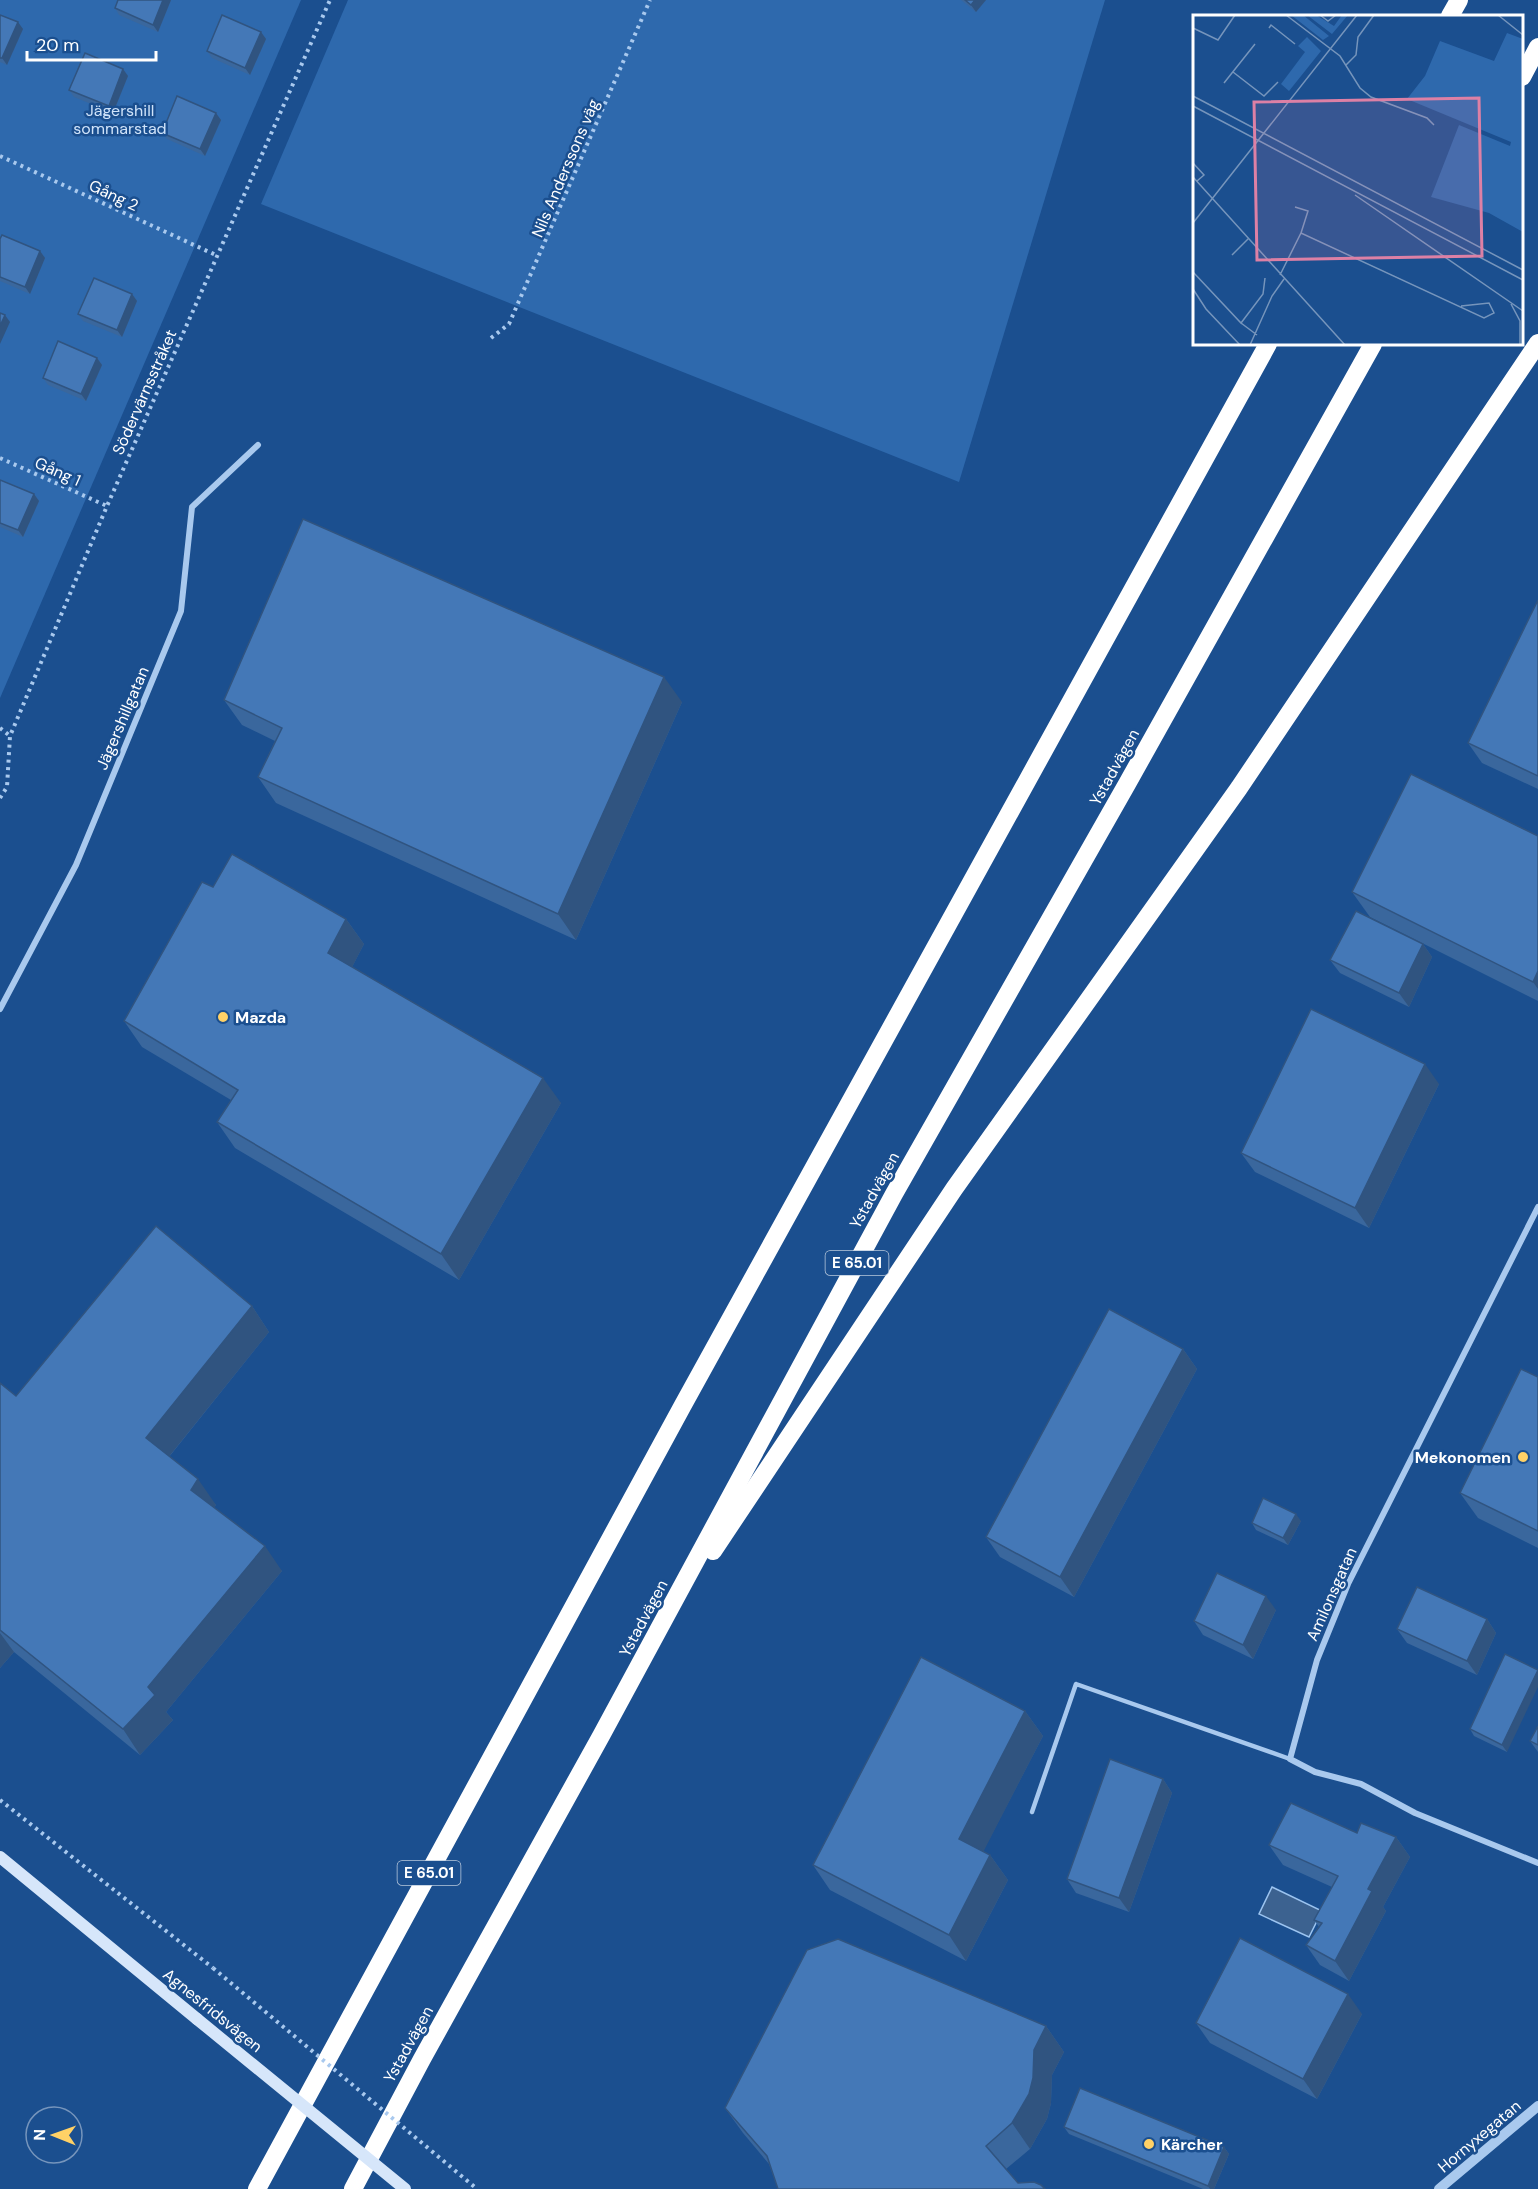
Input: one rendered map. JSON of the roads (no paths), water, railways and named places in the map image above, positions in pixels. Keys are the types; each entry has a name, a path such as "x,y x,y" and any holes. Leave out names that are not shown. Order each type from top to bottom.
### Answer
{"highway":[{"path":"1451,15 1459,0"},
{"path":"1523,73 1538,47"},
{"path":"650,1645 954,1189 1239,788 1538,343"},
{"name":"E 65.01","path":"257,2189 683,1405 1267,345"},
{"name":"Ystadvägen","path":"353,2189 894,1194 1372,345"}],"main road":[{"name":"Agnesfridsvägen","path":"0,1857 405,2189"}],"street":[{"name":"Jägershillgatan","path":"0,1009 76,865 181,611 192,507 258,445"},
{"name":"Amilonsgatan","path":"1290,1759 1317,1660 1348,1584 1538,1207"},
{"path":"1290,1759 1315,1772 1361,1784 1415,1813 1538,1863"},
{"name":"Hornyxegatan","path":"1439,2189 1538,2106"}],"lane":[{"path":"1032,1812 1076,1684 1290,1759"}],"place":[{"name":"Mazda","path":"223,1017"},
{"name":"Mekonomen","path":"1523,1457"},
{"name":"Kärcher","path":"1149,2144"}],"park label":[{"name":"Jägershill sommarstad","path":"120,119"}]}
